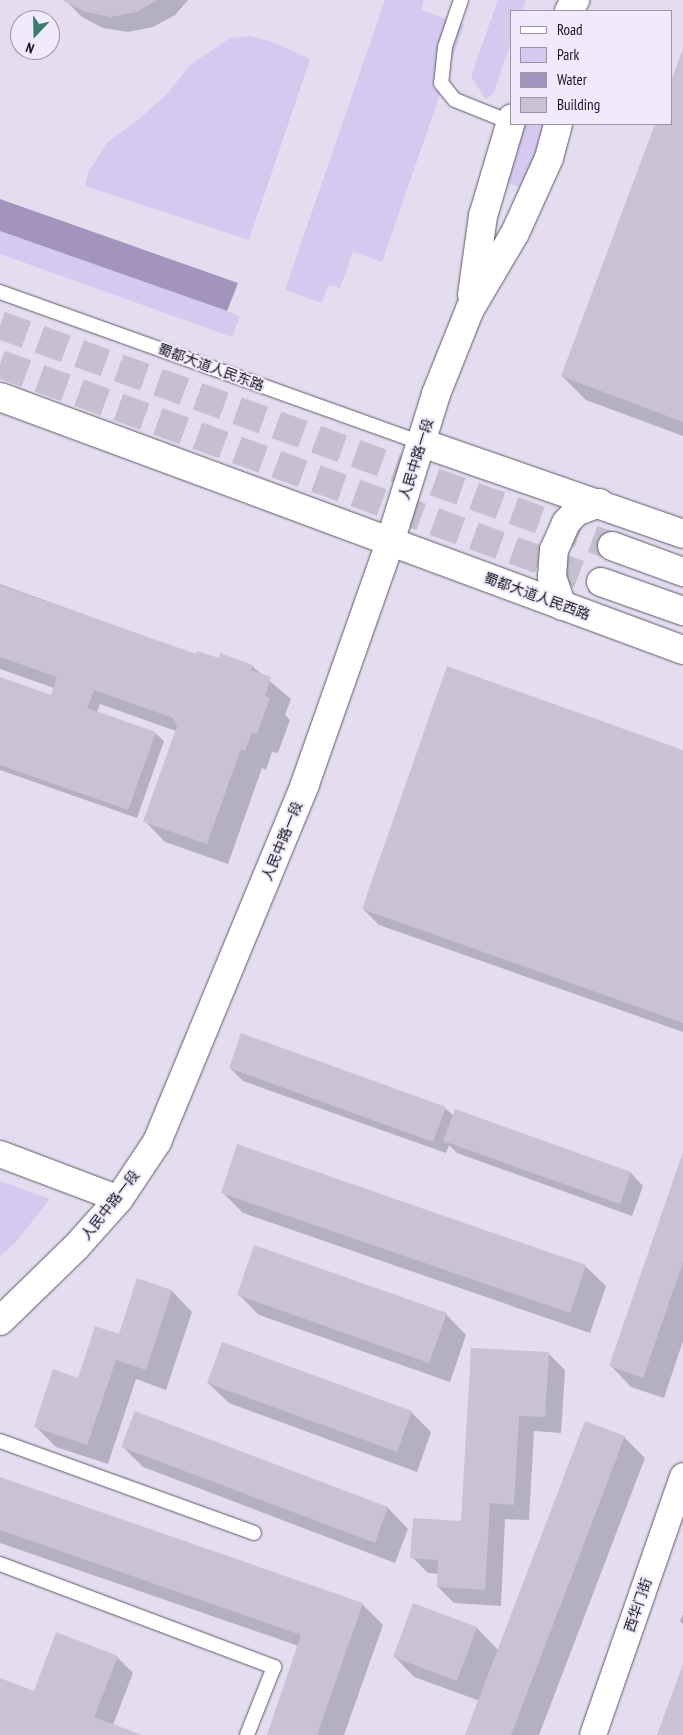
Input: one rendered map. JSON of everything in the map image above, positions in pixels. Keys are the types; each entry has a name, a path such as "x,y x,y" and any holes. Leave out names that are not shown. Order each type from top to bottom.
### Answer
{"main road":[{"name":"人民中路一段","path":"470,309 483,216 510,123"},
{"name":"人民中路一段","path":"0,1320 45,1280 119,1199 157,1142 305,784 390,542 436,394 470,309 515,233 549,158 558,125"},
{"path":"0,397 390,542"},
{"path":"422,443 683,534"},
{"path":"562,606 552,577 554,550 571,517 598,503"},
{"name":"蜀都大道人民西路","path":"390,542 683,650"},
{"path":"612,546 683,572"},
{"path":"601,582 683,611"}],"street":[{"path":"0,1154 119,1199"},
{"name":"西华门街","path":"593,1735 683,1476"}],"lane":[{"path":"461,0 445,47 441,83 455,100 510,120"},
{"name":"蜀都大道人民东路","path":"0,292 422,443"},
{"path":"0,1442 254,1533"},
{"path":"0,1564 274,1667 247,1735"}],"green space":[{"path":"385,0 424,0 421,10 464,25 382,262 353,252 340,288 329,285 322,303 285,290"},
{"path":"498,0 526,0 522,10 510,10 510,46 493,94 485,99 471,76"},
{"path":"251,36 275,43 310,59 249,240 85,186 88,173 106,144 139,119 167,94 190,65 230,38"},
{"path":"523,125 546,125 526,182 519,187 505,182"},
{"path":"0,231 240,316 232,337 0,254"},
{"path":"0,1181 50,1199 16,1242 0,1256"}],"water":[{"path":"0,199 238,283 227,311 0,231"}],"building":[{"path":"62,0 157,0 137,12 111,17 86,12"},
{"path":"683,49 683,422 561,376 655,125 673,125 673,75"},
{"path":"0,585 196,654 197,651 219,658 220,653 253,665 251,670 271,677 265,696 270,698 257,734 252,732 245,751 241,749 207,844 143,822 177,726 173,718 94,690 87,708 156,732 128,810 0,765 0,677 51,695 57,677 0,657"},
{"path":"447,666 683,750 683,1023 362,909"},
{"path":"241,1033 446,1107 433,1142 229,1068"},
{"path":"455,1109 631,1172 620,1204 443,1141"},
{"path":"237,1144 586,1265 570,1313 221,1193"},
{"path":"683,1152 683,1262 643,1378 609,1366"},
{"path":"254,1245 447,1313 429,1363 237,1295"},
{"path":"137,1278 172,1290 146,1370 116,1360 87,1445 34,1427 53,1369 78,1378 95,1326 119,1334"},
{"path":"222,1342 412,1411 397,1452 207,1383"},
{"path":"471,1348 549,1352 545,1417 519,1416 514,1505 490,1503 485,1590 437,1587 438,1560 410,1558 413,1518 461,1521"},
{"path":"135,1411 388,1507 375,1543 121,1447"},
{"path":"585,1421 625,1436 511,1735 465,1735"},
{"path":"0,1477 363,1603 317,1735 267,1735 301,1635 0,1530"},
{"path":"413,1603 477,1627 457,1681 393,1657"},
{"path":"56,1632 118,1656 94,1717 142,1735 0,1735 0,1678 34,1691"},
{"path":"683,1664 683,1735 657,1735"}],"tunnel":[{"path":"0,325 612,546"},
{"path":"0,364 601,582"}]}
